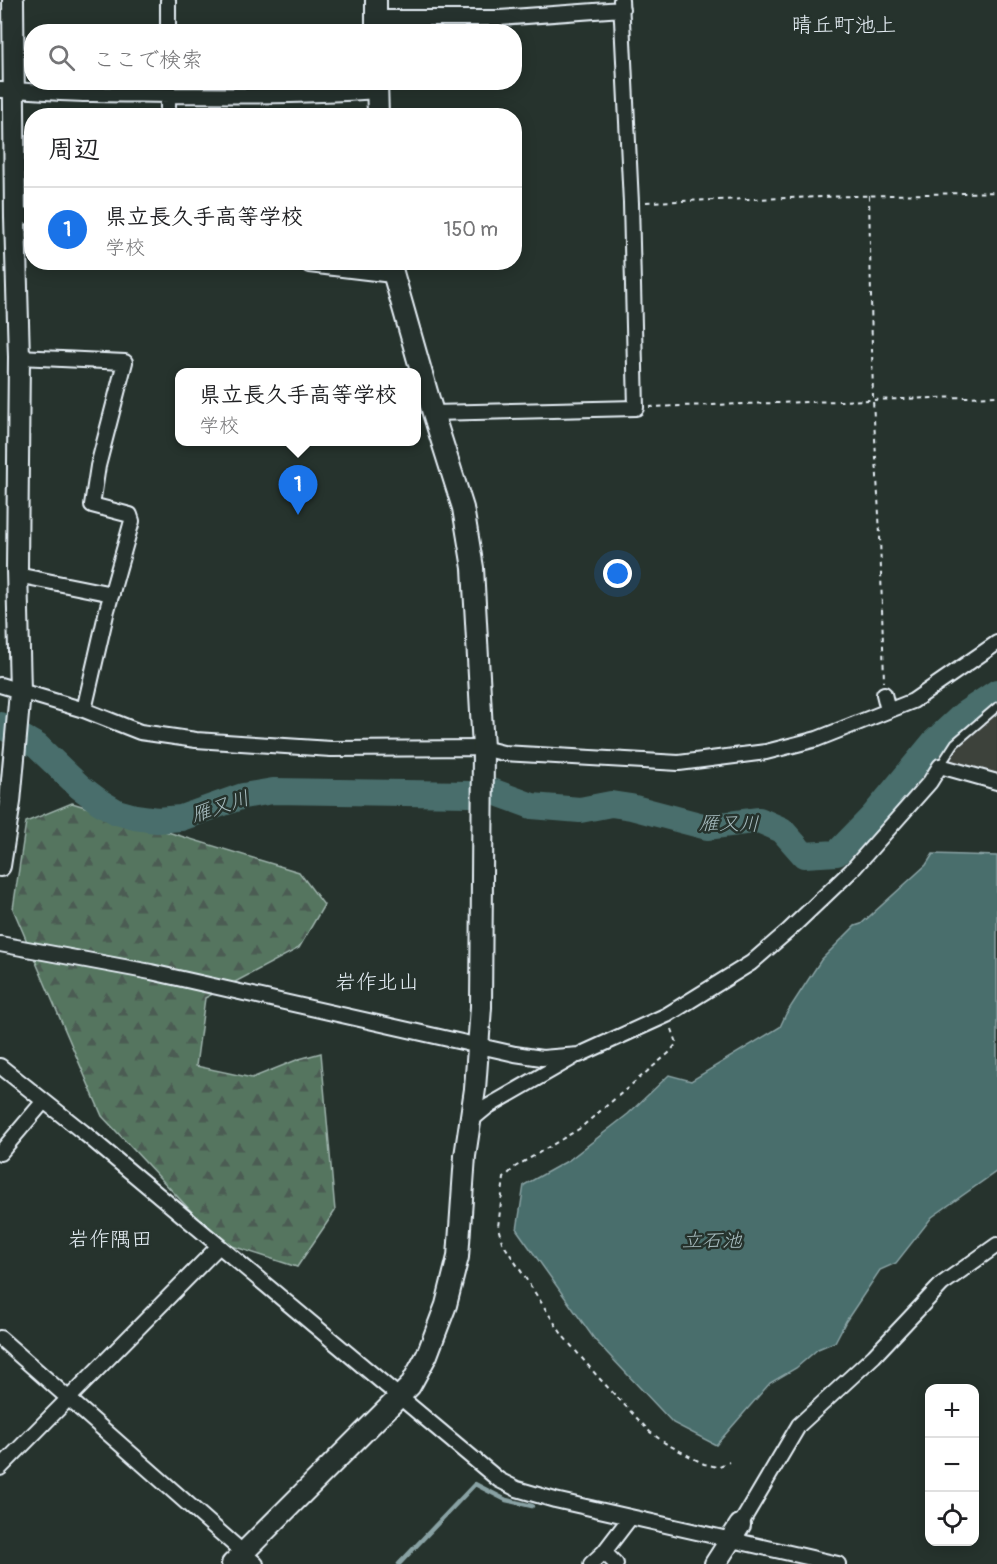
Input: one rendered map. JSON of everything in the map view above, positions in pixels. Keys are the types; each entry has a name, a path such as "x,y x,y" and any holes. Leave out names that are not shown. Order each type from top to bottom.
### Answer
{"street":[{"path":"0,866 16,751 20,692 17,575 19,357 16,307 23,216 8,90 13,0"},
{"path":"168,0 168,24"},
{"path":"376,17 499,18 622,5 631,203 636,408 433,413"},
{"path":"8,90 90,94 142,90"},
{"path":"168,90 168,108"},
{"path":"213,90 327,95 358,90"},
{"path":"377,90 378,108"},
{"path":"391,270 421,368"},
{"path":"19,357 125,362 98,466 92,505 130,515 132,521 84,710"},
{"path":"0,1338 124,1446 244,1560 410,1386 427,1355 446,1305 458,1257 465,1156 478,1046 482,928 483,748 473,568 463,508 421,369"},
{"path":"17,575 112,594"},
{"path":"0,685 84,710 140,732 196,740 331,749 483,748 503,753 679,764 776,749 817,739 913,701 997,643"},
{"path":"884,694 888,710"},
{"path":"470,1121 487,1107 579,1055 668,1015 752,963 852,870 930,782 940,766 997,782"},
{"path":"0,944 162,974 478,1046 542,1058 579,1055"},
{"path":"0,1066 499,1480 517,1489 630,1518 735,1532 838,1564"},
{"path":"0,1153 44,1101"},
{"path":"715,1564 799,1425 874,1356 942,1284 997,1245"},
{"path":"0,1468 219,1246"},
{"path":"591,1564 630,1518"},
{"path":"604,1551 616,1564"}],"lane":[{"path":"940,766 955,743 997,707"}],"path":[{"path":"631,203 997,192"},
{"path":"868,195 884,694"},
{"path":"636,408 997,396"},
{"path":"668,1015 677,1042 669,1053 579,1129 515,1167 504,1178 498,1227 502,1242 563,1336 650,1432 665,1443 704,1464 717,1467 729,1462"}],"shaded area":[{"path":"997,679 997,776 910,756 991,683"}],"green space":[{"path":"72,803 299,872 324,905 299,948 205,998 196,1066 252,1078 299,1059 321,1053 335,1211 297,1267 220,1242 102,1116 13,909 26,822"}],"water":[{"name":"立石池","path":"933,854 997,856 997,1171 932,1217 896,1263 880,1270 846,1321 835,1342 818,1349 796,1368 770,1383 716,1445 673,1423 595,1340 517,1230 524,1185 569,1160 628,1114 669,1075 691,1081 780,1027 821,960 855,926 861,924 926,865"}],"waterway":[{"name":"雁又川","path":"494,792 532,806 580,810 611,804 707,827 759,820 782,830 804,855 837,853 873,816 934,742 964,714 997,692"},
{"name":"雁又川","path":"0,725 37,746 80,787 100,802 117,812 135,817 157,820 181,818 243,796 273,791 470,794"},
{"path":"399,1564 475,1484 506,1500 532,1506"}],"place":[{"name":"県立長久手高等学校","path":"298,515"}],"district":[{"name":"晴丘町池上","path":"844,25"},
{"name":"岩作北山","path":"377,982"},
{"name":"岩作隅田","path":"110,1239"}]}
